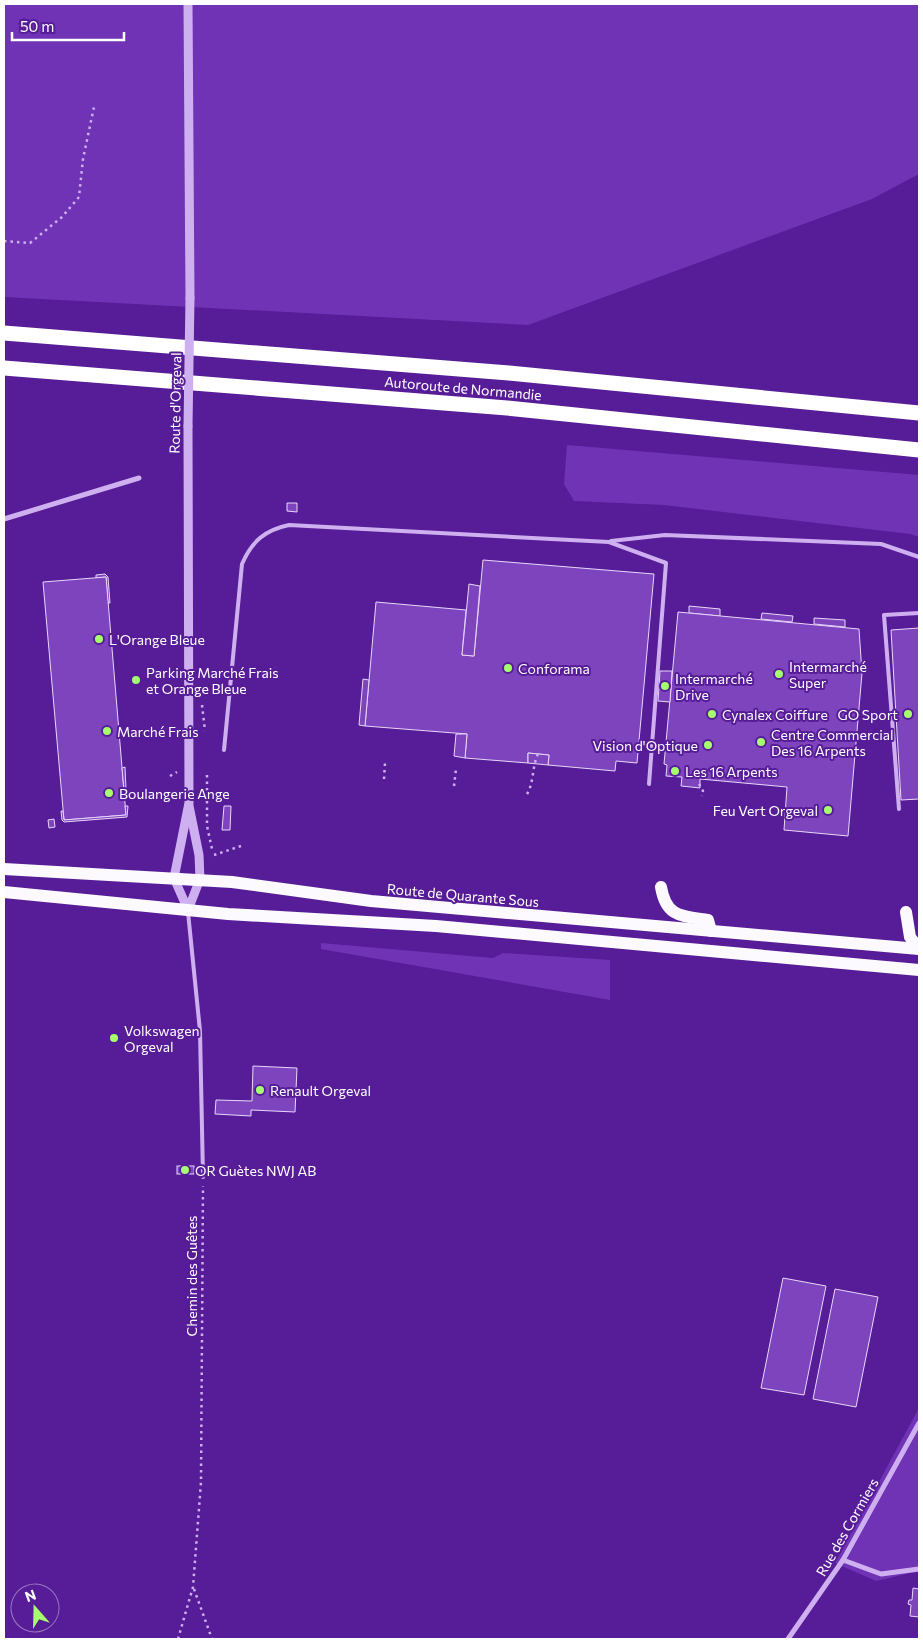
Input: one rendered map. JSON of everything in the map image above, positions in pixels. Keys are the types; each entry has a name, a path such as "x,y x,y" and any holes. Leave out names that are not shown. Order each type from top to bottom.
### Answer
{"highway":[{"name":"Autoroute de Normandie","path":"4,333 499,372 919,412"},
{"name":"Autoroute de Normandie","path":"4,368 507,408 919,450"}],"main road":[{"name":"Route de Quarante Sous","path":"4,870 200,879 371,901 919,949"},
{"path":"661,887 663,900 667,907 678,916 708,920 711,931"},
{"path":"4,892 188,910 436,926 919,970"},
{"path":"906,912 910,936 919,949"}],"street":[{"name":"Route d'Orgeval","path":"174,878 188,803 190,298 188,4"},
{"path":"4,519 139,478"},
{"name":"Route d'Orgeval","path":"188,803 200,855 200,879"},
{"path":"174,878 188,910"},
{"path":"188,910 200,879"},
{"name":"Rue des Cormiers","path":"788,1639 843,1560 919,1422"},
{"path":"843,1560 881,1574 919,1569"}],"lane":[{"path":"224,750 242,564 255,542 265,533 289,525 609,542 665,535 881,544 919,557"},
{"path":"609,542 666,563 649,784"},
{"path":"898,809 884,615 919,613"},
{"path":"188,910 200,1031 203,1177"}],"path":[{"path":"4,241 30,244 62,218 79,198 83,159 94,107"},
{"path":"527,794 530,789 534,764 538,754"},
{"path":"384,779 385,763"},
{"path":"454,786 456,769"},
{"path":"207,775 207,826 212,849"},
{"path":"699,784 703,791 702,796"},
{"path":"214,855 241,846"},
{"name":"Chemin des Guêtes","path":"178,1639 193,1587 201,1482 203,1177"},
{"path":"193,1587 212,1639"}],"shaded area":[{"path":"4,4 919,4 919,174 872,199 528,325 4,297"},
{"path":"567,445 919,475 919,537 910,534 664,505 574,501 564,484"},
{"path":"321,943 493,958 503,953 610,960 610,1000 321,949"},
{"path":"919,1408 919,1571 876,1581 835,1563"}],"building":[{"path":"287,503 297,503 297,512 287,511"},
{"name":"Conforama","path":"483,560 654,574 637,763 616,761 615,771 548,765 549,755 528,753 528,763 465,758 467,734 365,726 376,602 466,610 462,655 474,656"},
{"path":"105,574 108,577 110,603 108,603 106,577 96,578 96,575"},
{"path":"106,577 126,815 64,820 43,582"},
{"path":"469,584 480,586 474,656 462,655"},
{"path":"689,606 720,609 720,616 689,613"},
{"name":"Centre Commercial Des 16 Arpents","path":"678,612 859,629 862,673 848,836 784,830 787,787 700,779 700,788 681,786 682,777 666,776 667,765 664,764"},
{"path":"762,613 793,616 792,622 761,619"},
{"path":"814,618 845,620 845,627 814,624"},
{"name":"GO Sport","path":"919,628 919,799 901,800 891,630"},
{"name":"Intermarché Drive","path":"660,671 672,671 670,702 658,701"},
{"path":"363,679 369,680 365,726 359,725"},
{"path":"456,734 467,734 465,758 454,756"},
{"path":"528,753 549,755 548,765 528,763"},
{"path":"125,767 126,790 124,790 122,768"},
{"path":"125,806 128,806 127,817 64,822 62,820 61,811 63,811 64,820 126,815"},
{"path":"224,806 231,806 230,830 222,830"},
{"path":"54,819 55,827 49,828 48,820"},
{"path":"253,1066 297,1068 295,1112 251,1110 251,1116 215,1114 216,1100 252,1101"},
{"name":"OR Guètes NWJ AB","path":"177,1166 194,1166 194,1174 177,1174"},
{"path":"783,1278 826,1286 804,1395 761,1388"},
{"path":"835,1289 878,1297 856,1407 813,1399"},
{"path":"913,1588 919,1589 919,1617 910,1616 911,1605 908,1604 909,1600 912,1600"}],"place":[{"name":"L'Orange Bleue","path":"99,639"},
{"name":"Conforama","path":"508,668"},
{"name":"Intermarché Super","path":"779,674"},
{"name":"Parking Marché Frais et Orange Bleue","path":"136,680"},
{"name":"Intermarché Drive","path":"665,686"},
{"name":"Cynalex Coiffure","path":"712,714"},
{"name":"GO Sport","path":"908,714"},
{"name":"Marché Frais","path":"107,731"},
{"name":"Centre Commercial Des 16 Arpents","path":"761,742"},
{"name":"Vision d'Optique","path":"708,745"},
{"name":"Les 16 Arpents","path":"675,771"},
{"name":"Boulangerie Ange","path":"109,793"},
{"name":"Feu Vert Orgeval","path":"828,810"},
{"name":"Volkswagen Orgeval","path":"114,1038"},
{"name":"Renault Orgeval","path":"260,1090"},
{"name":"OR Guètes NWJ AB","path":"185,1170"}]}
